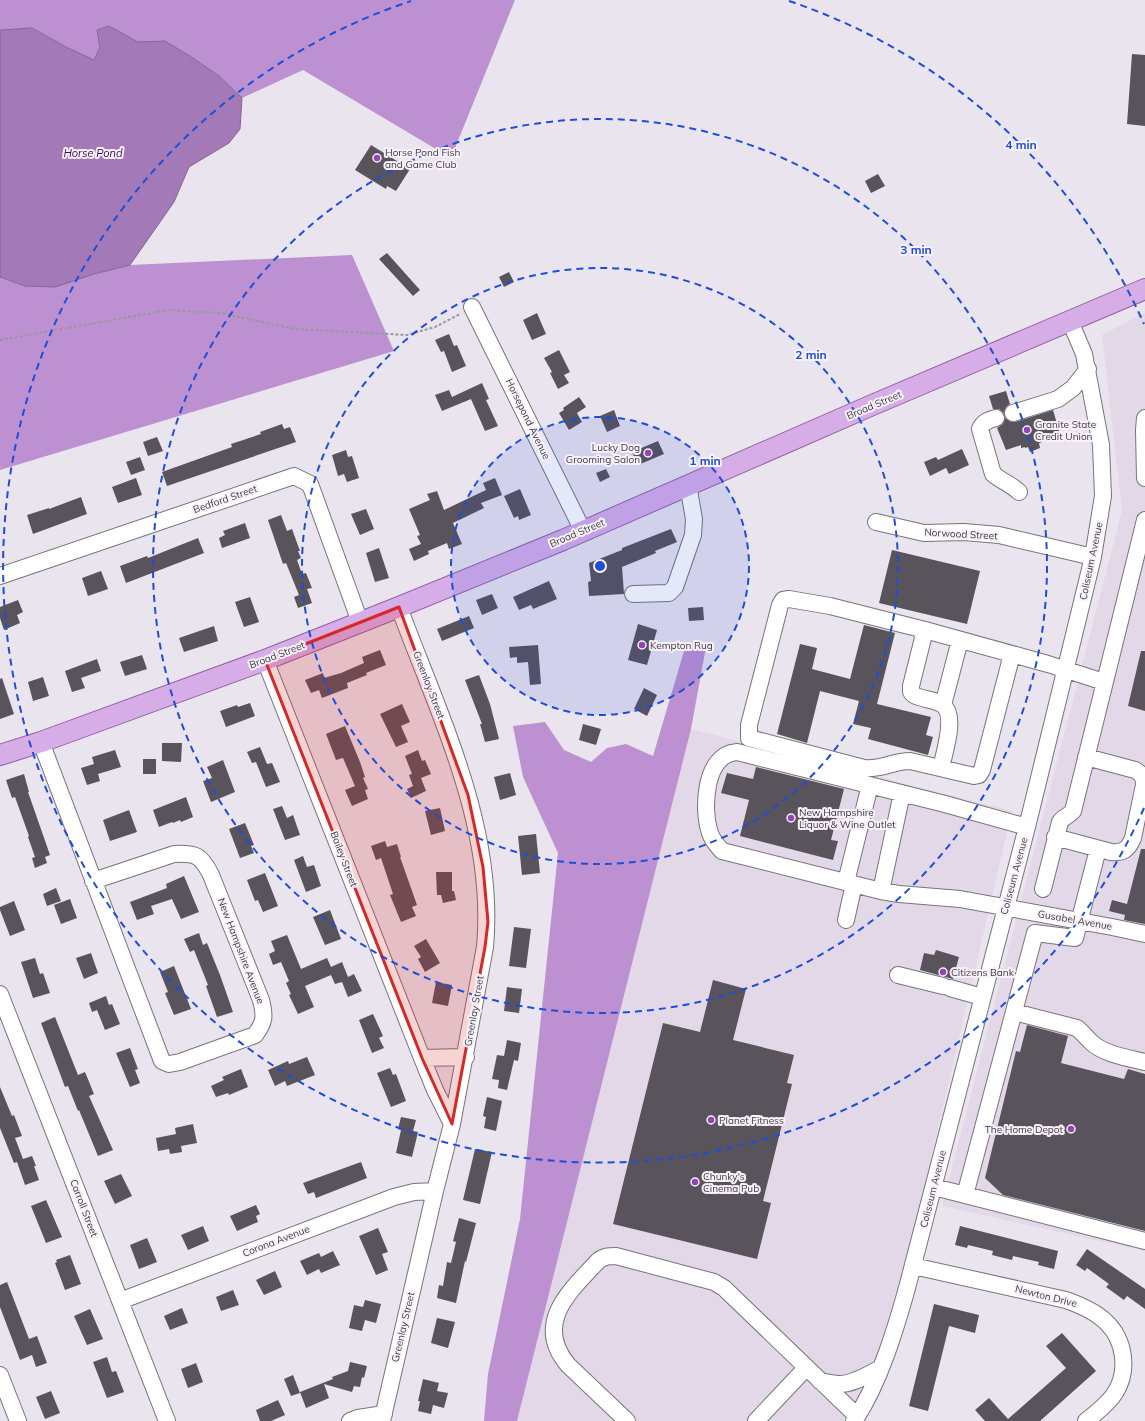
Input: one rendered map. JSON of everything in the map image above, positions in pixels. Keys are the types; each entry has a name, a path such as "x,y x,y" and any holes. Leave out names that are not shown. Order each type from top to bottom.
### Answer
{"main road":[{"name":"Broad Street","path":"0,755 41,742 265,660 399,607 583,531 1145,289"}],"street":[{"name":"Horsepond Avenue","path":"472,307 583,531"},
{"name":"Coliseum Avenue","path":"855,1419 871,1390 900,1314 1026,827 1093,557 1100,521 1104,481 1099,432 1088,369 1084,354 1070,321"},
{"path":"1012,413 1058,399 1073,388 1088,369"},
{"path":"996,418 982,424 980,429 993,474 1013,486 1019,492"},
{"path":"1145,418 1145,478"},
{"name":"Bedford Street","path":"0,576 294,476 310,484 360,622"},
{"path":"633,594 669,593 675,587 693,534 694,519 688,485"},
{"path":"1043,889 1060,822 1073,811 1145,520"},
{"name":"Norwood Street","path":"876,522 924,533 964,532 999,535 1093,557"},
{"path":"1026,827 902,793 746,754 749,738 749,725 780,605 783,600 796,599 830,606 1012,654 1104,682"},
{"name":"Greenlay Street","path":"383,1418 435,1191 452,1124 466,1057 488,922 485,881 479,837 468,795 399,607"},
{"path":"925,630 910,686 911,692 918,698 943,705 948,711 950,723 941,768"},
{"path":"943,705 960,640"},
{"path":"749,738 864,768 877,768 900,761 910,761 974,776 979,775 982,770 1012,654"},
{"name":"Bailey Street","path":"265,660 422,1058 435,1090 452,1124"},
{"name":"New Hampshire Avenue","path":"41,742 93,881 162,1061 169,1064 180,1062 255,1035 263,1026 264,1012 261,1000 204,861 195,855 186,853 174,854 93,881"},
{"name":"Gusabel Avenue","path":"746,754 730,753 723,756 718,761 711,775 706,799 707,820 710,833 715,843 722,851 881,891 960,899 1145,934"},
{"path":"1055,837 1118,852 1125,850 1130,846 1144,785 1144,778 1135,770 1086,757"},
{"path":"846,920 850,883 870,785"},
{"path":"881,891 902,793"},
{"path":"965,1195 1035,933 1075,938 1098,848"},
{"path":"898,975 982,997"},
{"name":"Carroll Street","path":"0,994 167,1421"},
{"path":"1014,1012 1077,1028 1085,1034 1091,1042 1101,1048 1119,1056 1145,1062"},
{"path":"422,1058 466,1057"},
{"path":"934,1187 1145,1241"},
{"name":"Corona Avenue","path":"120,1301 394,1197 414,1192 435,1191"},
{"path":"628,1421 568,1365 561,1356 554,1330 555,1320 560,1304 598,1261 604,1257 616,1256 714,1282 724,1288 820,1381 855,1419"},
{"name":"Newton Drive","path":"913,1266 1066,1300 1088,1309 1106,1322 1115,1333 1120,1345 1123,1362 1122,1373 1114,1394 1106,1404 1086,1421"},
{"path":"756,1421 806,1368"},
{"path":"820,1381 840,1384 864,1377 879,1369"},
{"path":"0,1375 18,1421"},
{"path":"350,1421 358,1418 383,1418"}],"path":[{"path":"0,340 169,310 220,313 295,329 407,336 435,327 472,307"}],"highlighted area":[{"path":"399,607 468,795 483,867 488,922 485,947 452,1124 422,1058 265,660"}],"shaded area":[{"path":"0,0 515,0 451,158 303,70 242,98 219,76 165,41 138,42 109,26 97,30 100,47 94,60 66,47 32,28 0,30"},
{"path":"352,255 394,351 0,470 0,277 25,286 94,274 130,265"},
{"path":"1145,313 1145,1251 942,1206 1122,511 1102,335"},
{"path":"706,647 691,729 517,1421 484,1421 488,1374 520,1219 558,853 523,777 513,726 545,722 564,750 591,762 607,748 626,744 653,756 684,651"},
{"path":"691,729 1012,811 910,1248 868,1384 843,1421 517,1421"}],"water":[{"name":"Horse Pond","path":"109,26 138,42 165,41 219,76 242,98 240,129 229,143 189,167 174,202 130,265 94,274 55,287 25,286 0,277 0,30 32,28 66,47 94,60 100,47 97,30"}],"building":[{"path":"1132,54 1145,55 1145,126 1127,124"},
{"name":"Horse Pond Fish and Game Club","path":"371,145 410,169 396,191 387,186 386,189 355,170"},
{"path":"878,174 885,186 871,193 865,181"},
{"path":"387,253 420,290 413,296 379,259"},
{"path":"509,272 514,282 504,287 499,277"},
{"path":"537,313 546,334 532,340 523,320"},
{"path":"449,334 454,346 457,345 466,366 452,372 444,351 441,352 435,340"},
{"path":"559,350 570,372 564,375 569,383 558,389 550,373 552,372 544,358"},
{"path":"482,383 489,399 486,400 498,426 485,431 471,399 442,411 435,395 449,390 452,397"},
{"path":"1006,391 1010,404 1006,407 1004,413 999,409 993,409 989,396"},
{"path":"579,397 586,407 577,413 582,422 569,430 559,413 564,410 563,408"},
{"path":"614,410 620,426 607,432 600,416"},
{"path":"1053,410 1060,434 1044,439 1045,441 1039,443 1040,448 1030,452 1028,447 1021,448 1021,445 1006,450 997,428 1003,424 1005,418 1011,422 1015,422"},
{"path":"282,424 284,429 290,427 296,442 167,486 162,472 232,447 231,444 261,434 260,432"},
{"path":"157,437 163,451 148,456 143,442"},
{"name":"Lucky Dog Grooming Salon","path":"658,441 664,454 638,465 632,452"},
{"path":"962,449 969,465 949,474 946,468 930,476 924,462 936,457 938,460"},
{"path":"346,450 348,457 352,456 359,478 347,482 344,474 338,476 332,455"},
{"path":"140,457 145,470 131,475 126,462"},
{"path":"606,469 610,477 600,482 596,473"},
{"path":"136,478 142,495 118,503 112,487"},
{"path":"495,478 502,495 481,503 484,508 453,523 462,544 449,549 447,543 428,551 429,554 414,561 409,549 421,544 417,536 420,535 409,509 430,500 427,494 437,491 444,510 486,490 483,483"},
{"path":"520,489 531,515 519,520 518,516 514,518 504,496"},
{"path":"81,497 87,514 33,534 27,515 49,509"},
{"path":"366,509 374,529 360,535 351,514"},
{"path":"281,515 287,531 292,529 300,551 298,551 301,558 297,560 302,574 306,573 312,588 307,589 312,603 298,608 294,597 299,595 286,563 283,564 268,520"},
{"path":"245,523 250,538 222,548 219,538 225,535 223,531"},
{"path":"671,529 677,542 655,551 656,553 622,567 624,594 589,596 588,582 591,581 589,563 622,550 622,548"},
{"path":"198,538 204,553 126,583 120,566 147,556 148,558"},
{"path":"379,548 389,578 375,582 366,553"},
{"path":"892,550 980,571 967,624 879,603"},
{"path":"101,571 108,589 88,596 82,578"},
{"path":"549,581 557,599 533,609 531,605 519,610 513,597"},
{"path":"492,594 498,608 482,615 476,600"},
{"path":"250,597 259,622 244,627 235,602"},
{"path":"18,600 23,612 17,615 20,623 4,630 0,618 0,607"},
{"path":"703,607 704,620 689,621 688,608"},
{"path":"469,616 474,628 442,641 437,629"},
{"name":"Kempton Rug","path":"638,624 657,630 647,665 628,660"},
{"path":"864,625 895,633 877,704 931,717 926,735 933,737 928,755 868,739 871,728 853,724 859,701 820,691 807,743 777,734 800,644 817,648 812,669 850,679"},
{"path":"214,626 218,641 184,652 179,638"},
{"path":"538,645 541,684 530,685 528,662 517,663 517,657 510,658 509,647"},
{"path":"380,650 386,665 347,683 348,688 322,698 319,690 311,693 305,680 323,673 324,678 341,673 364,663 362,657"},
{"path":"1141,651 1145,651 1145,711 1128,706"},
{"path":"142,655 147,669 125,676 120,662"},
{"path":"97,659 101,671 81,678 85,688 72,692 65,671"},
{"path":"479,675 490,704 499,739 485,742 480,724 482,724 465,680"},
{"path":"43,677 49,696 33,701 28,682"},
{"path":"2,678 14,714 0,719 0,679"},
{"path":"644,688 657,695 647,716 634,709"},
{"path":"250,703 255,716 226,727 220,711 237,705 238,707"},
{"path":"402,704 410,722 401,726 408,742 396,747 380,714"},
{"path":"583,724 601,729 596,745 579,740"},
{"path":"345,726 360,762 365,777 363,778 368,789 365,790 368,799 352,806 345,790 355,786 343,758 336,760 326,734"},
{"path":"162,743 182,743 181,762 162,761"},
{"path":"260,747 267,764 272,763 280,782 266,787 256,762 252,763 247,752"},
{"path":"115,750 121,767 98,774 100,781 87,785 81,768 94,764 92,757"},
{"path":"418,750 422,761 425,760 431,774 421,778 426,791 411,798 407,789 413,786 409,775 412,774 405,756"},
{"path":"143,759 156,759 156,774 143,774"},
{"path":"223,760 235,792 211,802 203,781 212,778 207,767"},
{"name":"New Hampshire Liquor & Wine Outlet","path":"756,767 844,789 831,840 838,841 833,860 740,836 749,800 721,793 727,773 753,779"},
{"path":"510,773 516,795 500,800 494,777"},
{"path":"24,774 28,792 50,855 45,857 47,863 35,868 32,858 35,857 28,837 29,836 15,797 12,798 6,780"},
{"path":"186,797 193,817 181,822 180,820 159,827 153,810"},
{"path":"282,806 287,818 293,815 300,835 285,840 273,809"},
{"path":"440,808 445,831 431,835 425,811"},
{"path":"129,810 137,832 110,841 103,820"},
{"path":"245,823 254,845 251,846 254,853 240,858 229,829"},
{"path":"536,834 540,873 522,875 518,836"},
{"path":"385,841 387,847 397,844 417,905 412,907 416,916 401,922 390,895 393,894 381,858 376,860 371,846"},
{"path":"1141,849 1145,849 1145,924 1124,920 1125,915 1109,911 1112,900 1127,904"},
{"path":"303,856 307,867 314,865 321,886 306,892 294,860"},
{"path":"436,872 452,872 452,891 454,891 456,900 443,903 441,895 437,895"},
{"path":"265,873 278,906 263,912 258,900 255,901 247,880"},
{"path":"184,876 199,912 181,919 172,899 151,906 154,914 137,920 130,902 167,888 166,884"},
{"path":"56,888 61,901 47,906 43,894"},
{"path":"70,899 77,918 61,924 54,905"},
{"path":"14,901 25,930 10,936 0,907"},
{"path":"330,910 341,939 325,945 313,917"},
{"path":"514,927 531,929 526,968 509,966"},
{"path":"199,933 203,945 207,943 233,1012 217,1017 206,986 208,985 194,950 190,952 184,939"},
{"path":"287,935 301,969 327,958 331,967 342,962 348,977 354,974 362,991 348,997 342,982 335,984 331,975 305,986 314,1007 298,1014 289,995 291,994 286,983 289,981 281,962 273,965 269,954 275,951 271,941"},
{"path":"426,939 440,963 425,972 418,959 421,957 414,946"},
{"name":"Citizens Bank","path":"936,950 959,957 953,979 920,970 924,953 934,955"},
{"path":"91,953 98,973 84,979 76,958"},
{"path":"35,958 40,974 43,973 50,993 33,998 21,962"},
{"path":"174,966 191,1009 174,1015 165,993 168,992 160,972"},
{"path":"713,980 746,989 733,1040 794,1055 787,1083 792,1084 763,1201 771,1203 757,1259 613,1224 663,1023 700,1032"},
{"path":"436,982 452,985 448,1006 432,1003"},
{"path":"507,987 522,989 519,1013 504,1011"},
{"path":"106,996 109,1005 112,1004 120,1024 105,1030 97,1010 92,1012 89,1003"},
{"path":"373,1014 383,1036 379,1038 384,1048 372,1053 359,1020"},
{"path":"55,1017 78,1075 85,1072 94,1094 89,1096 113,1150 98,1156 68,1086 65,1087 41,1023"},
{"name":"The Home Depot","path":"1027,1025 1068,1036 1061,1063 1124,1079 1128,1069 1145,1074 1145,1231 1003,1195 985,1178 1016,1051 1020,1052"},
{"path":"507,1040 521,1043 518,1061 514,1060 507,1090 498,1088 499,1080 492,1079 497,1055 504,1056"},
{"path":"130,1048 138,1069 135,1070 140,1083 130,1087 116,1053"},
{"path":"307,1057 315,1075 287,1086 285,1081 275,1086 268,1070 288,1061 289,1064"},
{"path":"390,1068 393,1075 396,1074 406,1101 391,1107 377,1073"},
{"path":"241,1069 248,1087 229,1095 228,1093 216,1097 211,1086 224,1080 222,1077"},
{"path":"0,1087 12,1116 14,1115 22,1136 15,1138 23,1159 32,1156 36,1166 34,1166 39,1180 25,1185 17,1162 14,1163 0,1128"},
{"path":"487,1097 502,1101 496,1131 484,1128 486,1117 483,1116"},
{"path":"401,1117 416,1120 413,1131 418,1132 412,1157 396,1153 401,1130 398,1129"},
{"path":"193,1124 197,1143 181,1146 182,1152 170,1154 169,1149 158,1151 156,1138 176,1134 175,1128"},
{"path":"475,1149 492,1152 480,1204 463,1200"},
{"path":"361,1162 367,1178 316,1198 314,1192 308,1194 303,1183"},
{"path":"121,1174 132,1196 115,1204 104,1181"},
{"path":"46,1200 62,1237 46,1243 31,1206"},
{"path":"256,1205 260,1214 256,1216 258,1222 237,1231 230,1216"},
{"path":"459,1218 476,1223 466,1262 465,1261 456,1303 437,1298 439,1285 443,1286 447,1262 451,1263 456,1242 453,1241"},
{"path":"203,1226 209,1241 188,1250 181,1235"},
{"path":"960,1226 1058,1251 1054,1269 1038,1265 1039,1262 1013,1256 1012,1260 992,1255 993,1251 968,1245 967,1248 955,1245"},
{"path":"378,1228 388,1252 382,1254 388,1270 376,1275 359,1236"},
{"path":"147,1238 157,1262 139,1269 130,1245"},
{"path":"1087,1249 1145,1289 1145,1309 1127,1296 1124,1300 1106,1287 1109,1284 1087,1268 1085,1271 1076,1265"},
{"path":"333,1251 340,1265 321,1273 319,1269 307,1275 300,1261 319,1253 321,1257"},
{"path":"70,1255 81,1284 65,1290 55,1263 57,1262 56,1260"},
{"path":"275,1271 282,1287 264,1295 256,1280"},
{"path":"7,1282 29,1339 37,1336 47,1363 36,1367 32,1355 20,1360 0,1307 0,1285"},
{"path":"233,1290 239,1305 221,1311 216,1297"},
{"path":"365,1300 381,1304 376,1323 365,1320 362,1331 349,1328 354,1305 363,1307"},
{"path":"934,1304 979,1315 975,1333 949,1326 928,1411 909,1406"},
{"path":"182,1308 188,1323 170,1330 164,1316"},
{"path":"90,1309 103,1339 87,1345 74,1316"},
{"path":"437,1318 455,1322 448,1348 431,1343"},
{"path":"1062,1333 1096,1371 1040,1421 985,1421 975,1410 989,1398 1008,1419 1066,1368 1046,1346"},
{"path":"107,1357 112,1372 116,1371 124,1392 107,1398 93,1362"},
{"path":"350,1362 367,1366 364,1378 362,1377 360,1387 354,1386 352,1392 324,1384 329,1398 306,1408 300,1392 333,1379 332,1377 348,1371"},
{"path":"196,1363 203,1382 188,1388 181,1369"},
{"path":"293,1375 300,1393 291,1396 284,1379"},
{"path":"423,1379 439,1383 437,1391 448,1393 444,1408 433,1405 431,1414 418,1411 420,1401 418,1401"},
{"path":"51,1391 60,1413 45,1419 36,1397"},
{"path":"278,1400 285,1415 271,1421 260,1421 256,1410"}],"place":[{"name":"Horse Pond Fish and Game Club","path":"377,158"},
{"name":"Granite State Credit Union","path":"1027,430"},
{"name":"Lucky Dog Grooming Salon","path":"648,453"},
{"name":"Kempton Rug","path":"642,645"},
{"name":"New Hampshire Liquor & Wine Outlet","path":"791,818"},
{"name":"Citizens Bank","path":"943,972"},
{"name":"Planet Fitness","path":"711,1120"},
{"name":"The Home Depot","path":"1071,1129"},
{"name":"Chunky's Cinema Pub","path":"695,1182"}]}
